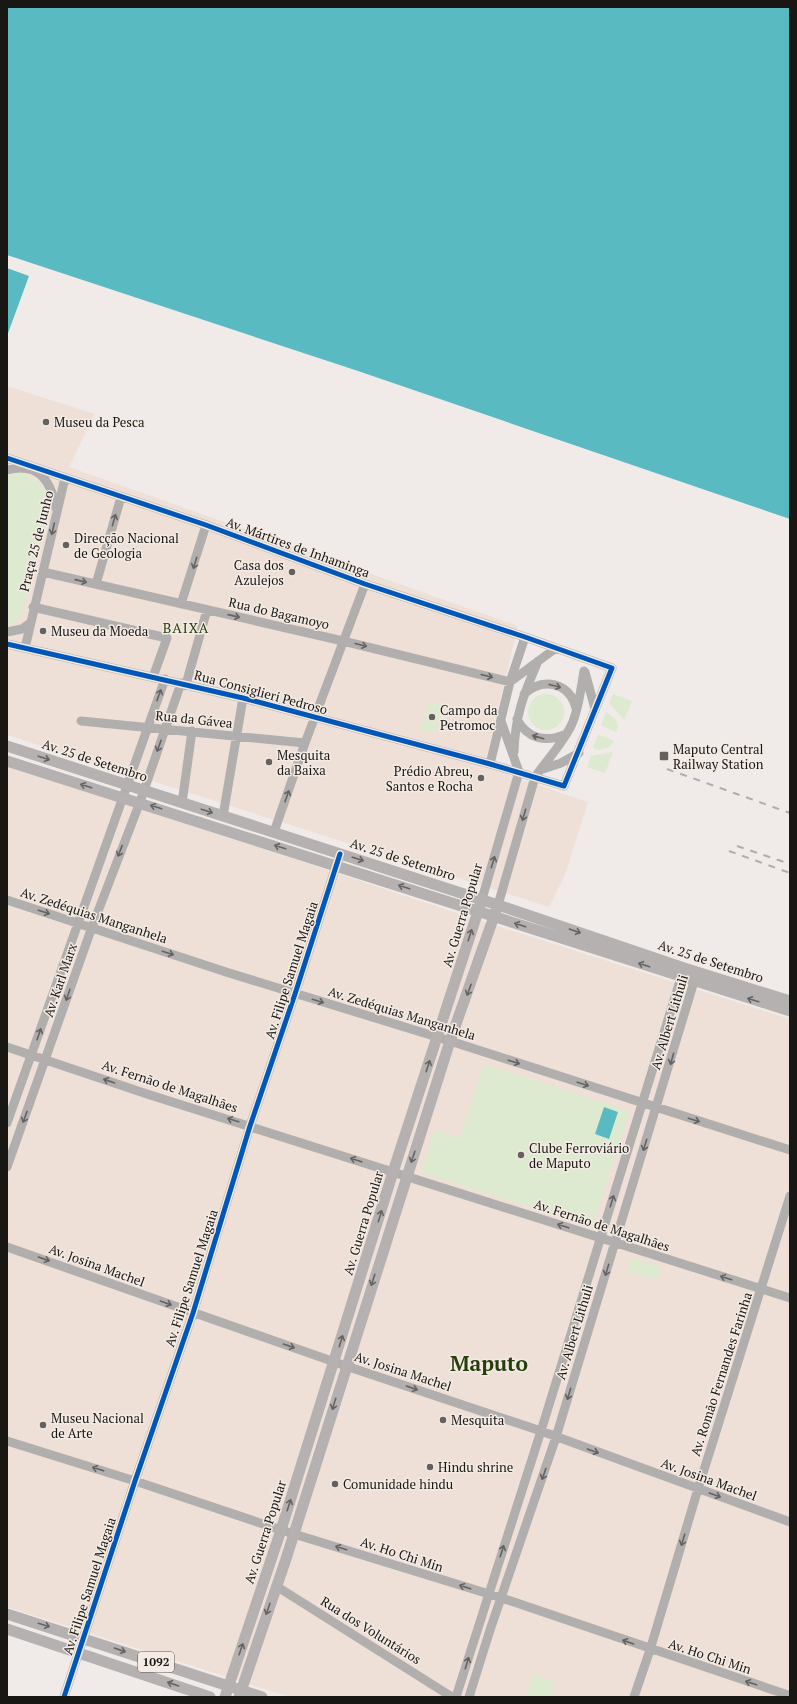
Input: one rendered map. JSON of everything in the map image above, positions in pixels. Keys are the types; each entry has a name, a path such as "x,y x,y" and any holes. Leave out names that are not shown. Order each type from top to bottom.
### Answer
{"main road":[{"name":"Av. 25 de Setembro","path":"7,746 482,899 683,973"},
{"name":"Av. 25 de Setembro","path":"7,761 140,802 494,916 696,977 790,1001"},
{"name":"Av. Guerra Popular","path":"225,1697 273,1555 393,1172 482,899"},
{"name":"Av. Guerra Popular","path":"240,1694 294,1533 450,1041 498,905"},
{"name":"Av. 25 de Setembro","path":"696,977 790,1011"},
{"name":"1092","path":"7,1614 228,1686"},
{"name":"1092","path":"7,1629 210,1697"},
{"path":"228,1686 240,1694 262,1697"}],"street":[{"name":"Praça 25 de Junho","path":"7,458 65,478 24,648"},
{"path":"7,470 14,468 28,468 39,473 52,488 57,511"},
{"name":"Av. Mártires de Inhaminga","path":"65,478 206,525 365,584 578,655 612,668 596,711"},
{"path":"96,584 121,497"},
{"path":"181,604 195,565 206,525"},
{"name":"Rua do Bagamoyo","path":"43,572 343,641 510,682"},
{"path":"274,832 305,743 365,584"},
{"path":"33,607 167,638 153,677"},
{"name":"Av. Karl Marx","path":"7,1167 92,927 183,684 207,610"},
{"path":"7,632 22,628 30,623"},
{"path":"490,764 510,682 524,637"},
{"path":"7,644 24,648"},
{"name":"Rua Consiglieri Pedroso","path":"24,648 243,698 490,764 564,786 579,753"},
{"path":"510,682 556,648"},
{"path":"578,655 591,690 596,711 579,753"},
{"path":"514,757 514,737 523,695 539,660"},
{"name":"Av. Guerra Popular","path":"498,905 535,777 543,769 571,727 584,671"},
{"name":"Av. Karl Marx","path":"7,1124 165,680"},
{"path":"523,695 530,689 540,684 551,684 568,692 574,699 576,709"},
{"path":"223,816 243,698"},
{"path":"517,719 529,734 538,738 547,740 566,734"},
{"name":"Rua da Gávea","path":"81,721 305,743"},
{"path":"501,721 519,772"},
{"path":"182,803 192,732"},
{"name":"Av. Guerra Popular","path":"543,769 579,753"},
{"name":"Av. Guerra Popular","path":"482,899 519,772"},
{"name":"Av. Filipe Samuel Magaia","path":"64,1697 135,1481 193,1313 250,1126 295,994 340,854"},
{"name":"Av. Zedéquias Manganhela","path":"7,900 295,994 450,1041 790,1150"},
{"name":"Av. Albert Lithuli","path":"456,1697 541,1431 683,973"},
{"name":"Av. Albert Lithuli","path":"469,1697 490,1630 556,1437 696,977"},
{"name":"Av. Fernão de Magalhães","path":"7,1047 147,1094 790,1298"},
{"name":"Av. Romão Fernandes Farinha","path":"634,1697 650,1650 698,1489 762,1290 790,1196"},
{"name":"Av. Josina Machel","path":"7,1247 334,1362 541,1431 790,1522"},
{"name":"Av. Ho Chi Min","path":"7,1443 135,1481 281,1530 488,1595 502,1598 650,1650 789,1694"},
{"name":"Rua dos Voluntários","path":"276,1586 452,1697"}],"shaded area":[{"path":"7,386 95,414 69,467 518,626 484,767 588,802 565,875 549,907 7,735"},
{"path":"7,764 463,915 790,1019 790,1697 290,1697 7,1607"}],"green space":[{"path":"22,473 42,485 48,499 49,506 22,615 7,627 7,476"},
{"path":"550,694 559,699 563,705 563,719 559,725 550,730 542,730 533,725 529,719 528,708 533,699 539,695"},
{"path":"613,694 632,701 624,720 609,703"},
{"name":"Campo da Petromoc","path":"429,701 443,705 435,734 421,730"},
{"path":"606,712 616,720 618,726 616,732 601,725"},
{"path":"598,734 614,741 610,747 599,750 593,748"},
{"path":"613,752 605,773 587,767 591,756"},
{"name":"Clube Ferroviário de Maputo","path":"484,1064 629,1111 592,1227 421,1172 435,1130 460,1138"},
{"path":"633,1258 661,1267 657,1280 628,1271"},
{"path":"533,1675 555,1682 551,1697 526,1697"}],"water":[{"path":"7,7 790,7 790,519 358,371 7,255"},
{"path":"7,268 29,276 7,336"},
{"path":"604,1107 618,1112 609,1139 595,1134"}],"railway":[{"path":"667,769 790,813"},
{"path":"737,846 790,864"},
{"path":"729,851 790,873"}],"cycle path":[{"path":"7,458 206,525 365,584 525,637 612,668 564,786 490,764 243,698 7,644"},
{"path":"64,1697 135,1481 193,1313 250,1126 295,994 340,854"}],"place":[{"name":"Museu da Pesca","path":"46,422"},
{"name":"Direcção Nacional de Geologia","path":"66,545"},
{"name":"Casa dos Azulejos","path":"292,572"},
{"name":"Museu da Moeda","path":"43,631"},
{"name":"Campo da Petromoc","path":"432,717"},
{"name":"Maputo Central Railway Station","path":"664,756"},
{"name":"Mesquita da Baixa","path":"269,762"},
{"name":"Prédio Abreu, Santos e Rocha","path":"481,778"},
{"name":"Clube Ferroviário de Maputo","path":"521,1155"},
{"name":"Mesquita","path":"443,1420"},
{"name":"Museu Nacional de Arte","path":"43,1425"},
{"name":"Hindu shrine","path":"430,1467"},
{"name":"Comunidade hindu","path":"335,1484"}],"district":[{"name":"BAIXA","path":"186,628"},
{"name":"Maputo","path":"489,1364"}]}
